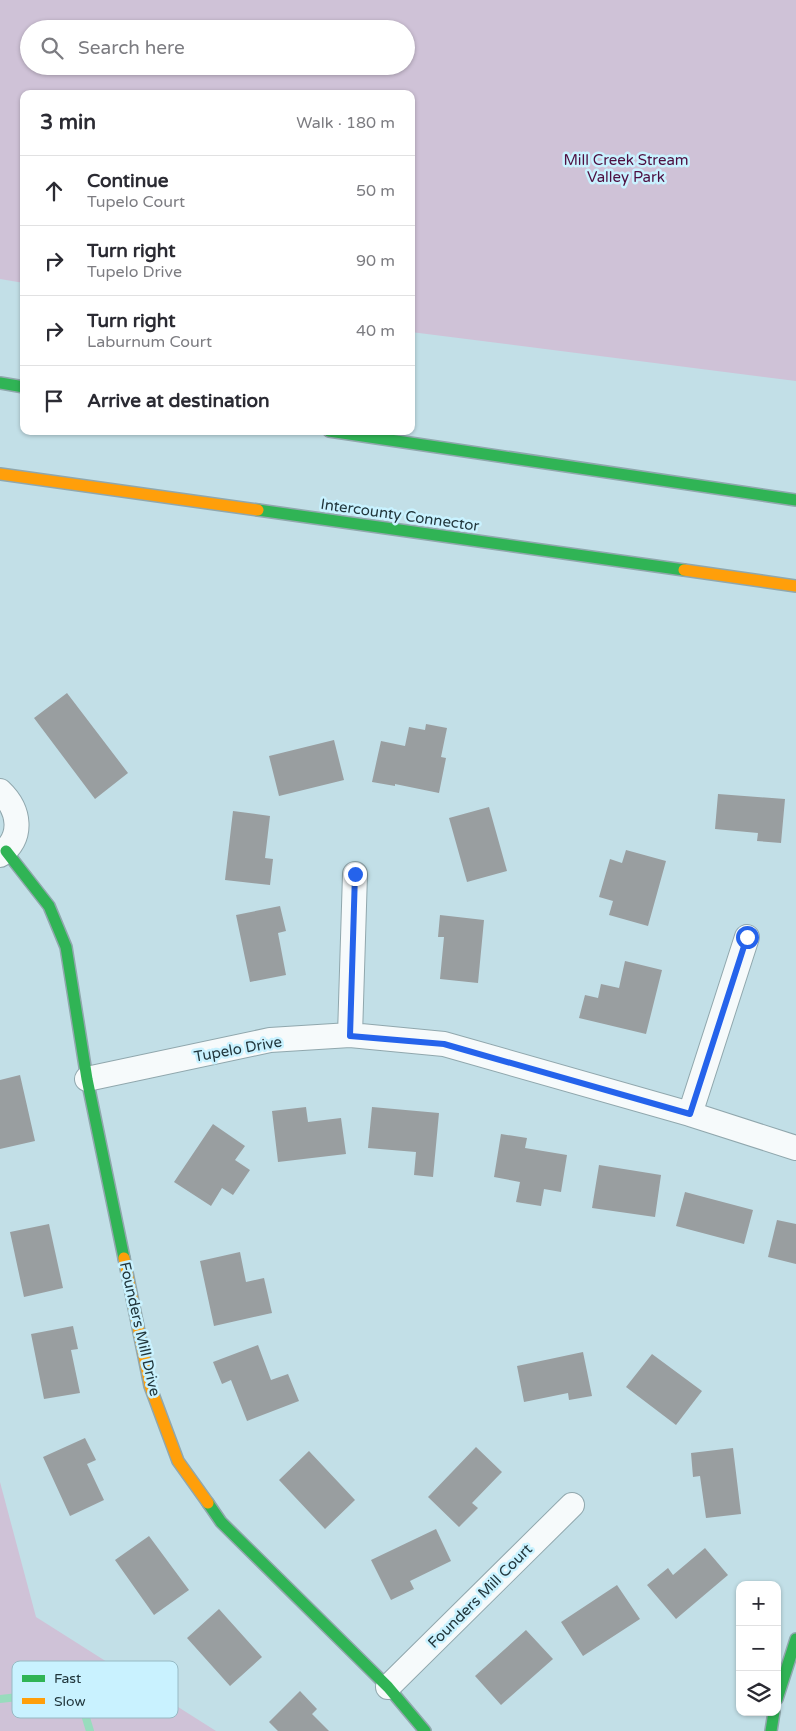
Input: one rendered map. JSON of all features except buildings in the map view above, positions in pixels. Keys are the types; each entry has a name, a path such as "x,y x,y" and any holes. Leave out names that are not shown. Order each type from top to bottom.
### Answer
{"main road":[{"path":"0,383 20,386"},
{"path":"356,435 796,500"},
{"name":"Intercounty Connector","path":"0,474 796,586"},
{"name":"Founders Mill Drive","path":"3,853 49,906 66,948 87,1080 150,1386 178,1461 221,1522 388,1687 425,1731"},
{"path":"781,1686 796,1639"},
{"path":"771,1731 773,1716"}],"street":[{"name":"Founders Mill Drive","path":"0,791 10,801 16,813 17,827 13,840 3,853"},
{"path":"350,1036 355,874"},
{"path":"690,1114 747,937"},
{"name":"Tupelo Drive","path":"87,1080 270,1040 350,1036 444,1044 690,1114 796,1148"},
{"name":"Founders Mill Court","path":"388,1687 572,1505"}],"green space":[{"name":"Mill Creek Stream Valley Park","path":"0,0 796,0 796,381 415,333 415,90 20,90 20,282 0,279"},
{"path":"0,1482 36,1617 105,1661 12,1661 12,1718 178,1718 178,1707 216,1731 0,1731"}],"waterway":[{"path":"0,1699 12,1698"},
{"path":"86,1718 90,1731"}],"traffic: fast":[{"path":"0,383 20,386"},
{"path":"356,435 796,500"},
{"path":"258,510 684,570"},
{"path":"6,851 49,906 66,947 87,1079 124,1258"},
{"path":"208,1503 221,1522 388,1687 425,1731"},
{"path":"781,1686 796,1639"},
{"path":"771,1731 773,1716"}],"traffic: slow":[{"path":"0,474 258,510"},
{"path":"684,570 796,586"},
{"path":"124,1258 150,1386 178,1461 208,1503"}],"route":[{"path":"355,874 350,1036 444,1044 690,1114 747,937"}]}
